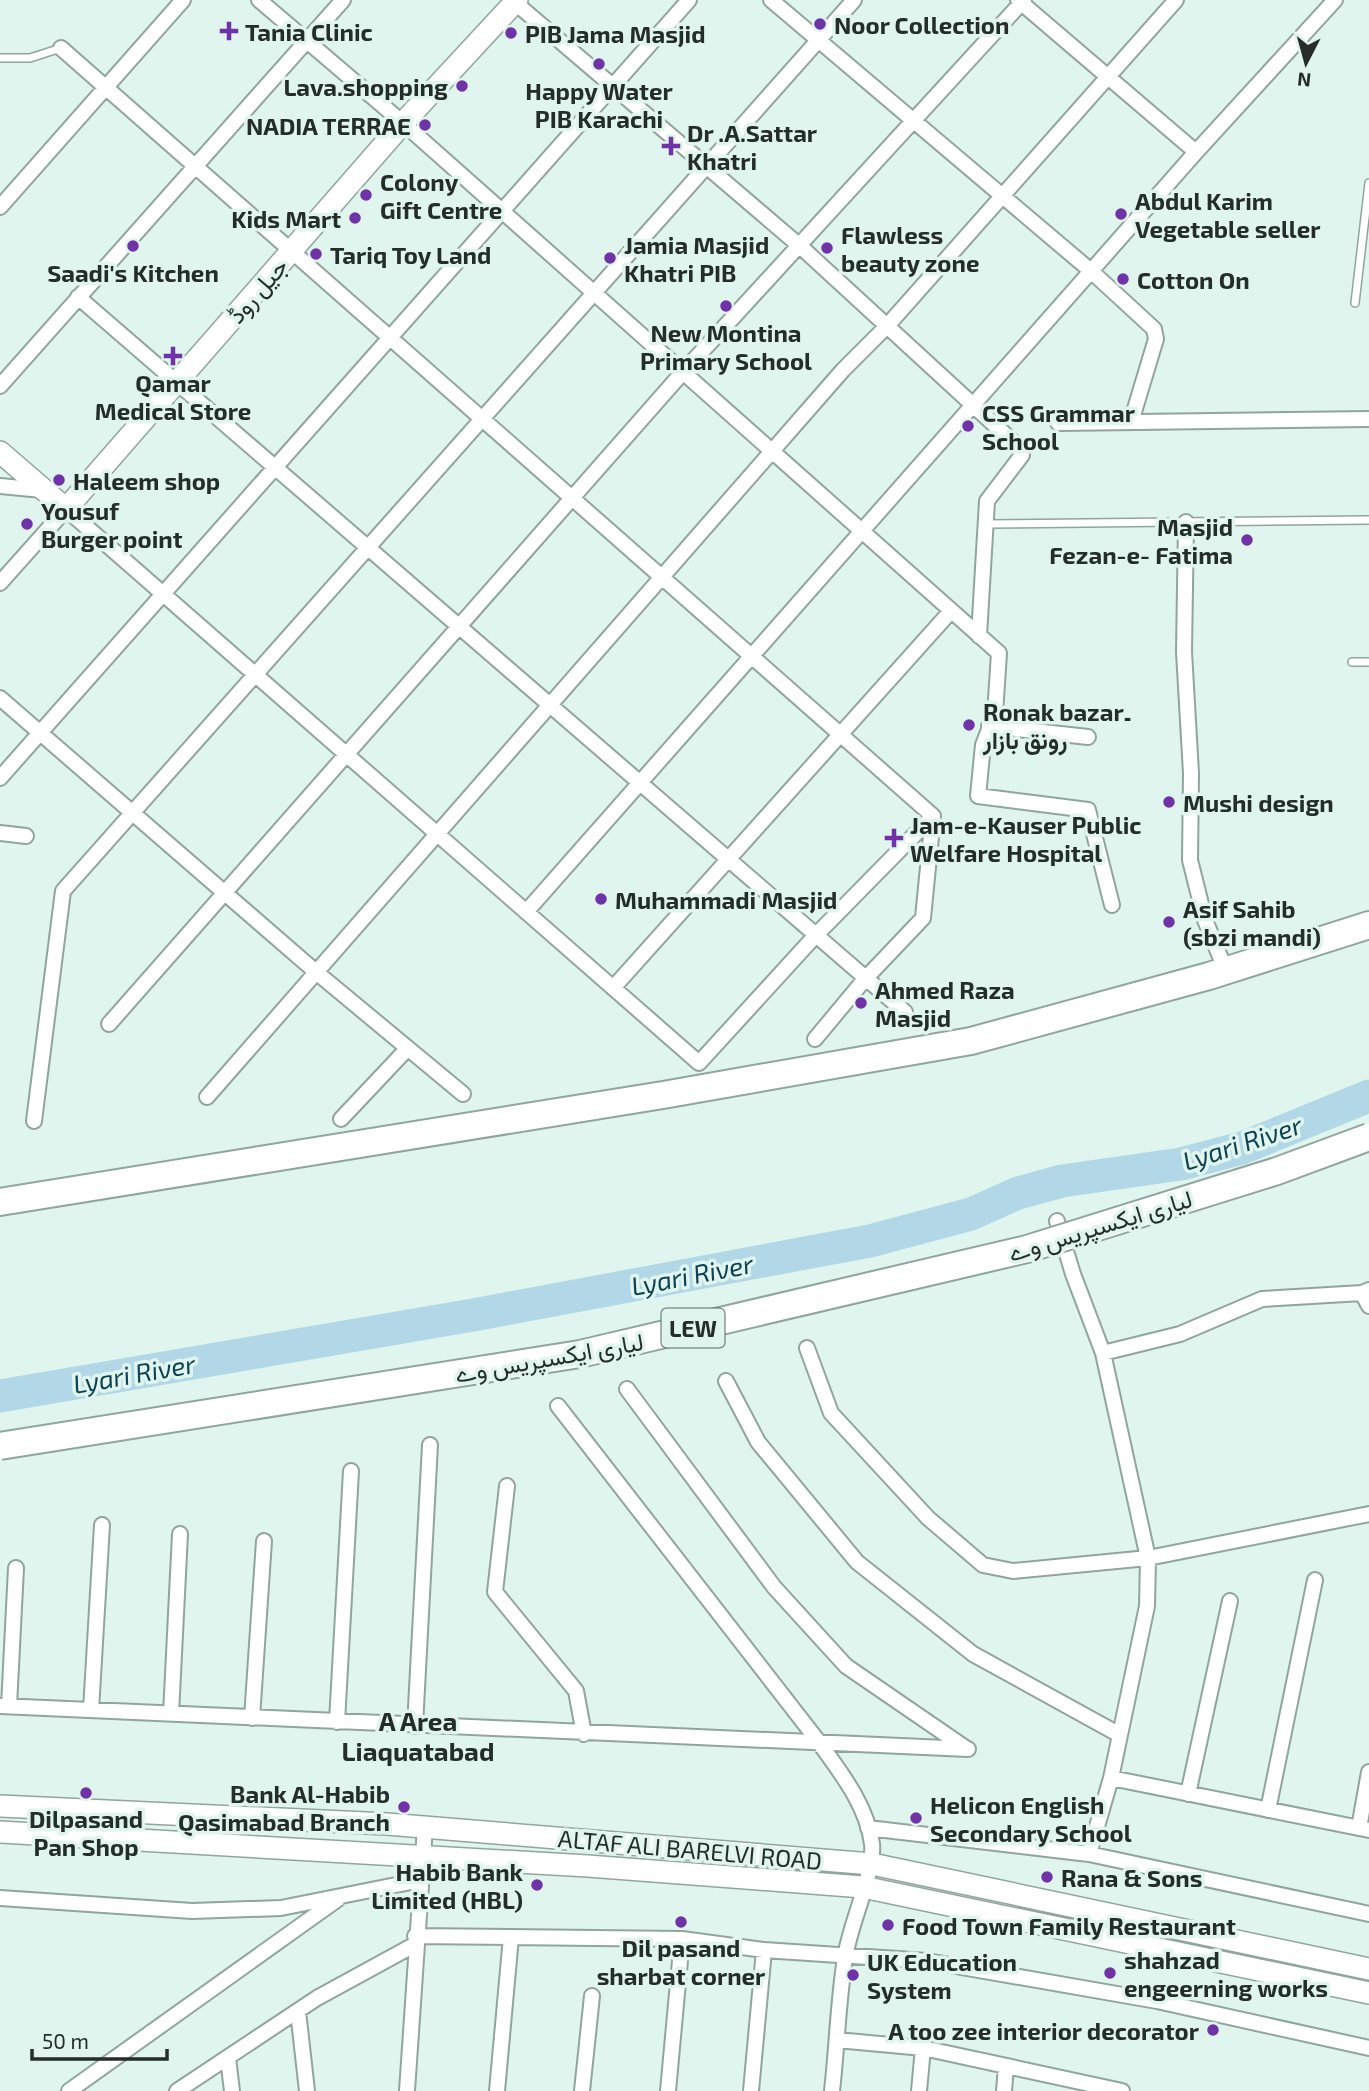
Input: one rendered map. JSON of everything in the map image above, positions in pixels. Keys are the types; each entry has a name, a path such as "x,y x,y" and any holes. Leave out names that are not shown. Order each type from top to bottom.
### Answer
{"highway":[{"path":"0,1202 909,1053 1019,1028 1226,971 1369,925"},
{"name":"لیاری ایکسپریس وے","path":"0,1447 580,1354 1027,1249 1277,1171 1369,1137"}],"main road":[{"name":"جیل روڈ","path":"66,509 403,123 515,1"},
{"path":"0,452 66,509"},
{"name":"ALTAF ALI BARELVI ROAD","path":"0,1806 425,1827 872,1864 1369,1969"},
{"name":"ALTAF ALI BARELVI ROAD","path":"0,1832 863,1886 1369,1993"}],"street":[{"path":"0,207 183,0"},
{"path":"260,0 403,123 999,653 995,714 983,745 978,796 1088,810 1112,905"},
{"path":"0,386 343,0"},
{"path":"0,778 690,0"},
{"path":"771,0 1001,198 1091,271 1137,311 1156,333 1131,422"},
{"path":"34,1121 63,891 854,0"},
{"path":"207,1097 843,370 887,326 1110,78 1176,0"},
{"path":"526,912 1196,152 1335,0"},
{"path":"515,1 801,247 1022,450 1022,455 987,501 979,636"},
{"path":"109,1024 683,372 801,247 1021,1 1196,152"},
{"path":"61,48 933,816"},
{"path":"78,297 905,1012"},
{"path":"1058,423 1369,419"},
{"path":"0,486 44,490"},
{"path":"66,509 699,1063 815,936 933,816"},
{"name":"جیل روڈ","path":"0,583 66,509"},
{"path":"1186,522 1184,652 1191,773 1190,860 1205,920 1226,971"},
{"path":"613,988 951,611"},
{"path":"0,698 226,891 316,972 463,1094"},
{"path":"989,726 1088,737"},
{"path":"815,1039 865,979 923,918 933,816"},
{"path":"0,833 26,836"},
{"path":"341,1119 408,1048"},
{"path":"1057,1221 1073,1274 1103,1353 1148,1558 1147,1606 1111,1778 1089,1854"},
{"path":"1103,1353 1180,1335 1262,1299 1367,1296"},
{"path":"807,1348 831,1413 928,1518 983,1565 1013,1571 1148,1558 1369,1514"},
{"path":"726,1381 758,1442 857,1562 973,1654 1120,1735"},
{"path":"16,1568 5,1706 584,1734 818,1741 968,1749 846,1666 774,1587 627,1389"},
{"path":"558,1406 818,1741 853,1791 868,1828 872,1864 863,1886 845,1956 832,2091"},
{"path":"415,1726 430,1445"},
{"path":"337,1722 351,1471"},
{"path":"507,1486 495,1592 576,1691 584,1734"},
{"path":"91,1710 102,1525"},
{"path":"171,1714 180,1534"},
{"path":"252,1718 264,1541"},
{"path":"1268,1810 1315,1580"},
{"path":"1188,1794 1230,1601"},
{"path":"1111,1778 1364,1829 1369,1772"},
{"path":"407,2091 415,1941 425,1827"},
{"path":"868,1828 1089,1854 1369,1914"},
{"path":"0,1898 192,1911 281,1908 421,1880"},
{"path":"69,2091 342,1896"},
{"path":"497,2091 510,1937"},
{"path":"177,2091 298,2011 415,1941 510,1937 682,1939 764,1950 928,1961 1143,1999 1369,2048"},
{"path":"668,2091 682,1939"},
{"path":"751,2091 764,1950"},
{"path":"582,2091 592,1996"},
{"path":"298,2011 307,2091"},
{"path":"837,2040 923,2048 1089,2088 1122,2091"},
{"path":"919,2091 923,2048"},
{"path":"228,2058 232,2091"},
{"path":"1004,2091 1006,2066"}],"lane":[{"path":"0,58 30,58 61,48"},
{"path":"1355,303 1369,183"},
{"path":"985,524 1369,520"},
{"path":"1352,662 1369,662"}],"waterway":[{"name":"Lyari River","path":"0,1396 473,1315 870,1241 971,1214 1018,1193 1062,1181 1181,1164 1242,1148 1369,1096"}],"place":[{"name":"Noor Collection","path":"820,24"},
{"name":"Tania Clinic","path":"229,31"},
{"name":"PIB Jama Masjid","path":"511,33"},
{"name":"Happy Water PIB Karachi","path":"599,64"},
{"name":"Lava.shopping","path":"462,86"},
{"name":"NADIA TERRAE","path":"425,125"},
{"name":"Dr .A.Sattar Khatri","path":"671,146"},
{"name":"Colony Gift Centre","path":"366,195"},
{"name":"Abdul Karim Vegetable seller","path":"1121,214"},
{"name":"Kids Mart","path":"355,218"},
{"name":"Saadi's Kitchen","path":"133,246"},
{"name":"Flawless beauty zone","path":"827,248"},
{"name":"Tariq Toy Land","path":"316,254"},
{"name":"Jamia Masjid Khatri PIB","path":"610,258"},
{"name":"Cotton On","path":"1123,279"},
{"name":"New Montina Primary School","path":"726,306"},
{"name":"Qamar Medical Store","path":"173,356"},
{"name":"CSS Grammar School","path":"968,426"},
{"name":"Haleem shop","path":"59,480"},
{"name":"Yousuf Burger point","path":"27,524"},
{"name":"Masjid Fezan-e- Fatima","path":"1247,540"},
{"name":"Ronak bazar۔ رونق بازار","path":"969,725"},
{"name":"Mushi design","path":"1169,802"},
{"name":"Jam-e-Kauser Public Welfare Hospital","path":"894,838"},
{"name":"Muhammadi Masjid","path":"601,899"},
{"name":"Asif Sahib (sbzi mandi)","path":"1169,922"},
{"name":"Ahmed Raza Masjid","path":"861,1003"},
{"name":"Dilpasand Pan Shop","path":"86,1793"},
{"name":"Bank Al-Habib Qasimabad Branch","path":"404,1807"},
{"name":"Helicon English Secondary School","path":"916,1818"},
{"name":"Rana & Sons","path":"1047,1877"},
{"name":"Habib Bank Limited (HBL)","path":"537,1885"},
{"name":"Dil pasand sharbat corner","path":"681,1922"},
{"name":"Food Town Family Restaurant","path":"888,1925"},
{"name":"shahzad engeerning works","path":"1110,1973"},
{"name":"UK Education System","path":"853,1975"},
{"name":"A too zee interior decorator","path":"1213,2030"}],"district":[{"name":"A Area Liaquatabad","path":"418,1735"}]}
